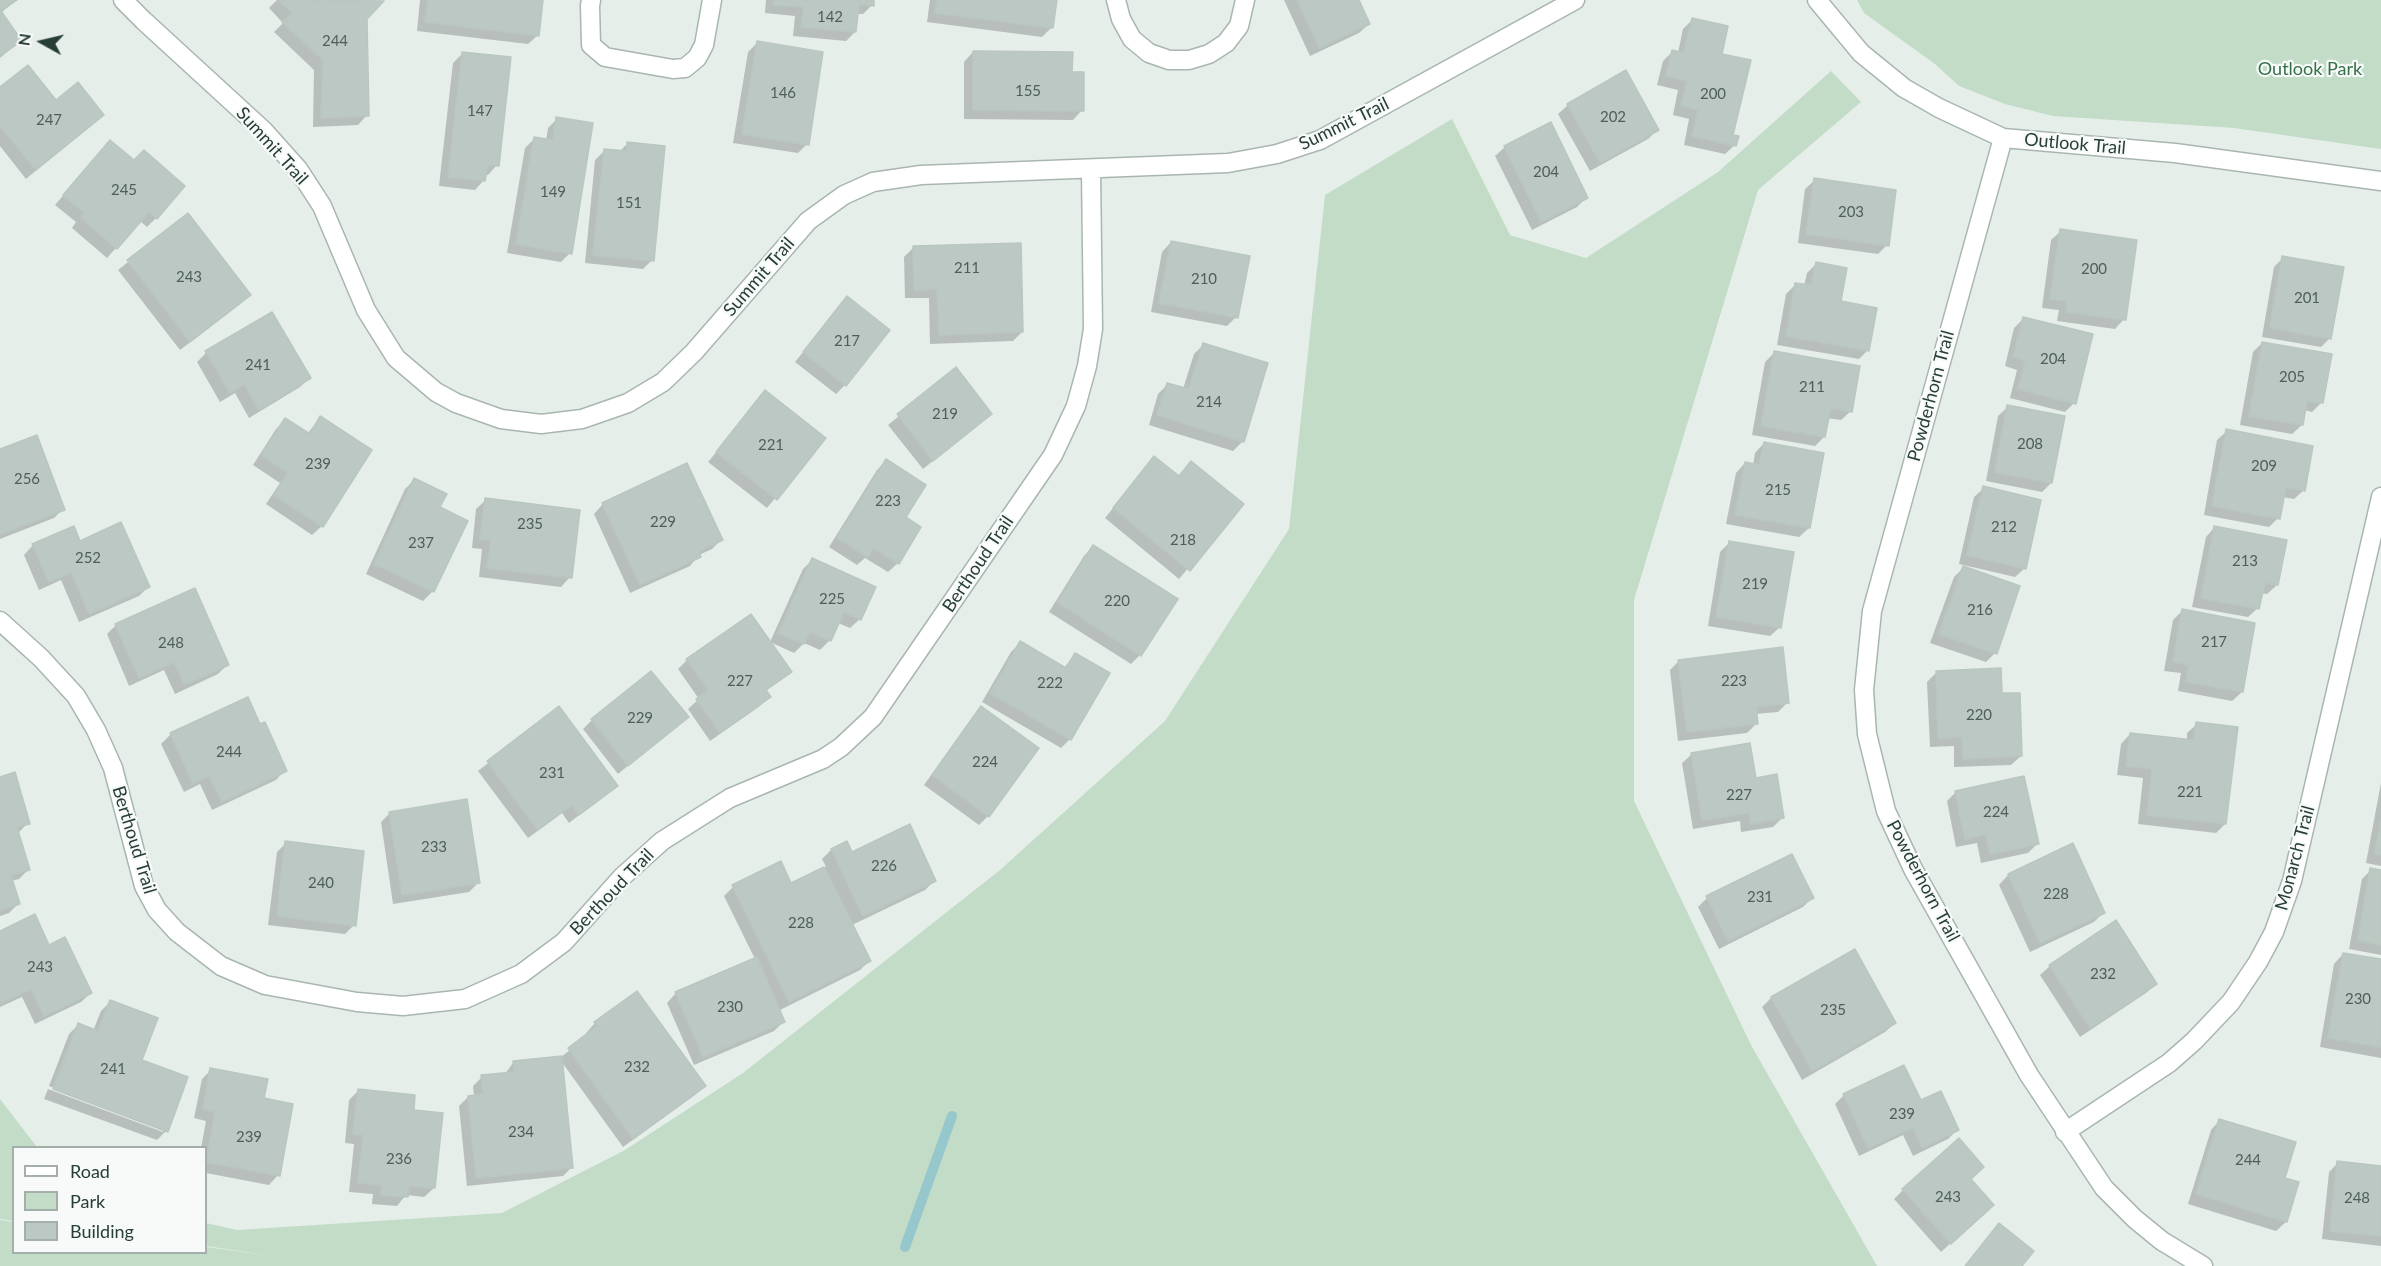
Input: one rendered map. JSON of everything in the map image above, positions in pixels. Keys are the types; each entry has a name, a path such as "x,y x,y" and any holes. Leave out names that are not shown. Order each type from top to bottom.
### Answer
{"street":[{"name":"Summit Trail","path":"123,0 264,131 298,169 322,206 366,310 396,358 436,392 446,397 501,418 541,424 582,419 628,403 663,382 694,352 808,221 844,195 873,182 921,175 1228,163 1277,154 1320,140 1575,0"},
{"path":"591,0 591,45 605,57 673,69 685,68 697,58 704,45 712,0"},
{"path":"1116,0 1121,19 1132,39 1149,53 1169,60 1189,60 1209,54 1226,43 1239,26 1245,0"},
{"name":"Outlook Trail","path":"1817,0 1860,53 1904,88 1939,108 2003,138 2175,153 2381,181"},
{"name":"Powderhorn Trail","path":"2003,138 1872,611 1864,690 1867,734 1886,811 1913,869 2029,1076 2104,1188 2135,1219 2162,1241 2203,1266"},
{"name":"Berthoud Trail","path":"0,621 41,658 76,696 96,730 113,768 144,886 157,910 177,932 221,966 265,985 357,1002 403,1006 465,999 521,974 564,942 622,877 662,841 730,798 823,759 841,747 873,717 1053,455 1076,406 1088,366 1093,329 1091,169"},
{"name":"Monarch Trail","path":"2065,1132 2169,1063 2194,1041 2231,1002 2258,962 2274,932 2292,881 2381,498"}],"green space":[{"name":"Outlook Park","path":"1857,0 2381,0 2381,149 2234,128 2053,116 2005,104 1959,86 1935,64 1864,13"},
{"path":"1831,71 1861,102 1758,190 1634,600 1634,801 1751,1045 1877,1266 0,1266 0,1220 12,1222 12,1254 207,1254 207,1247 273,1256 207,1246 207,1223 237,1230 502,1213 625,1150 743,1073 1000,870 1165,721 1289,529 1325,195 1452,119 1510,235 1586,258 1718,172"},
{"path":"0,1099 36,1146 12,1146 12,1221 0,1219"}],"building":[{"path":"0,0 17,0 1,11 22,41 0,56"},
{"path":"279,0 384,1 367,19 369,116 321,118 323,60 282,22 292,13"},
{"path":"428,0 543,0 539,36 425,22"},
{"path":"774,0 874,0 874,6 859,4 856,32 801,27 804,7 773,5"},
{"path":"937,0 1057,0 1053,28 935,13"},
{"path":"1297,0 1359,0 1370,24 1319,48"},
{"path":"1692,18 1728,26 1722,54 1751,60 1733,135 1739,136 1736,146 1692,136 1698,110 1681,106 1687,81 1666,76 1672,50 1684,53"},
{"path":"757,41 823,52 809,145 742,134"},
{"path":"973,51 1073,52 1072,72 1084,72 1084,111 973,110"},
{"path":"462,52 511,57 499,166 488,165 485,181 448,177"},
{"path":"28,65 56,100 78,82 104,115 36,170 0,126 0,87"},
{"path":"1626,70 1659,130 1600,163 1567,104"},
{"path":"556,117 593,123 572,254 516,244 534,137 553,140"},
{"path":"1551,122 1588,198 1541,222 1504,146"},
{"path":"110,140 134,160 144,150 185,186 157,219 149,212 117,249 81,218 84,213 63,195"},
{"path":"627,142 665,146 654,261 593,255 604,149 627,151"},
{"path":"1814,178 1896,190 1889,246 1806,234"},
{"path":"188,213 251,295 190,342 127,260"},
{"path":"2060,229 2137,240 2126,320 2066,312 2067,301 2050,299"},
{"path":"1171,241 1250,256 1238,318 1159,303"},
{"path":"1021,243 1023,332 939,335 937,289 914,290 913,246"},
{"path":"2282,256 2344,267 2331,339 2270,328"},
{"path":"1816,262 1847,268 1841,301 1877,308 1869,351 1786,336 1795,283 1811,285"},
{"path":"847,296 890,330 846,386 803,352"},
{"path":"272,312 311,378 259,410 244,384 230,393 205,351"},
{"path":"2023,317 2093,334 2076,404 2018,389 2025,360 2013,357"},
{"path":"2262,342 2332,354 2323,403 2307,401 2303,425 2249,416"},
{"path":"1203,343 1268,363 1244,442 1157,415 1167,383 1189,389"},
{"path":"1774,351 1860,366 1852,412 1831,408 1825,437 1761,426"},
{"path":"956,367 992,414 933,461 897,414"},
{"path":"765,390 826,438 777,500 716,452"},
{"path":"2007,405 2065,416 2052,483 1995,472"},
{"path":"320,416 372,450 323,527 274,495 288,473 261,455 285,418 310,434"},
{"path":"2226,429 2313,446 2305,491 2286,487 2280,519 2212,506"},
{"path":"37,435 65,510 0,534 0,449"},
{"path":"1764,442 1824,453 1810,528 1735,515 1745,462 1759,465"},
{"path":"1154,456 1179,476 1191,461 1244,504 1190,571 1113,508"},
{"path":"886,459 926,485 906,517 921,527 899,564 873,548 868,557 837,538"},
{"path":"687,463 723,540 699,551 701,557 640,585 602,503"},
{"path":"414,478 447,494 440,507 468,521 434,592 374,564"},
{"path":"1983,486 2041,500 2026,569 1967,555"},
{"path":"485,498 580,510 572,578 487,568 491,540 480,539"},
{"path":"121,522 150,587 89,614 71,572 49,582 32,544 74,526 80,541"},
{"path":"2214,526 2287,540 2278,585 2265,583 2259,609 2201,598"},
{"path":"1729,541 1794,552 1781,628 1716,617"},
{"path":"1093,545 1178,599 1141,656 1057,602"},
{"path":"812,558 876,587 861,620 844,612 831,641 810,632 804,644 778,633"},
{"path":"1963,566 2020,586 1997,654 1939,634"},
{"path":"195,588 229,665 184,685 174,662 139,678 115,624"},
{"path":"2182,609 2255,623 2243,692 2186,682 2189,665 2173,662"},
{"path":"751,614 792,672 766,690 771,697 720,733 696,699 708,690 686,659"},
{"path":"1020,641 1066,668 1075,653 1110,673 1071,740 990,693"},
{"path":"1783,647 1789,703 1756,707 1758,724 1687,732 1678,660"},
{"path":"2001,668 2002,693 2020,693 2022,756 1963,759 1962,737 1938,738 1936,671"},
{"path":"651,671 689,717 628,766 591,719"},
{"path":"248,697 260,724 265,722 287,771 222,802 209,776 193,784 170,733"},
{"path":"559,706 618,786 579,815 572,805 538,830 487,761"},
{"path":"981,706 1039,748 989,817 932,775"},
{"path":"2196,722 2238,727 2226,824 2147,815 2152,769 2126,766 2130,733 2194,740"},
{"path":"1750,743 1756,778 1777,774 1784,818 1750,824 1749,813 1702,820 1691,753"},
{"path":"15,772 30,824 17,827 30,870 11,875 20,904 0,910 0,777"},
{"path":"2024,776 2039,844 1990,854 1986,834 1965,839 1955,791"},
{"path":"467,799 480,883 402,895 389,812"},
{"path":"2381,820 2381,855 2375,854"},
{"path":"910,824 936,881 863,916 831,849 847,841 852,852"},
{"path":"285,841 364,851 356,926 277,916"},
{"path":"2073,843 2105,913 2040,943 2008,874"},
{"path":"1792,854 1814,898 1728,941 1706,896"},
{"path":"781,861 791,883 824,867 871,961 789,1002 732,885"},
{"path":"2370,868 2381,870 2381,945 2358,940"},
{"path":"35,914 49,945 65,937 92,993 44,1016 31,989 0,1004 0,931"},
{"path":"2116,920 2157,984 2090,1028 2049,965"},
{"path":"1855,949 1896,1023 1812,1071 1771,997"},
{"path":"2343,953 2381,959 2381,1047 2328,1038"},
{"path":"757,957 785,1022 703,1057 675,992"},
{"path":"637,991 706,1086 633,1139 568,1048 597,1026 594,1022"},
{"path":"110,1000 158,1018 142,1060 188,1077 168,1132 53,1089 78,1023 98,1031"},
{"path":"562,1056 573,1168 476,1178 468,1096 483,1094 481,1075 514,1072 513,1061"},
{"path":"1904,1065 1921,1100 1941,1091 1959,1130 1922,1148 1913,1127 1868,1148 1843,1094"},
{"path":"210,1068 268,1079 264,1098 293,1104 280,1176 207,1162 215,1112 203,1109"},
{"path":"358,1089 415,1095 414,1110 443,1113 435,1188 409,1186 408,1197 381,1195 382,1185 358,1183 363,1135 353,1134"},
{"path":"2219,1119 2296,1142 2285,1178 2299,1182 2287,1222 2196,1194"},
{"path":"1959,1138 1984,1167 1971,1179 1994,1205 1951,1244 1902,1189"},
{"path":"2337,1161 2381,1166 2381,1236 2330,1231"},
{"path":"1999,1223 2034,1251 2022,1266 1965,1266"}],"waterway":[{"path":"905,1247 952,1116"}]}
